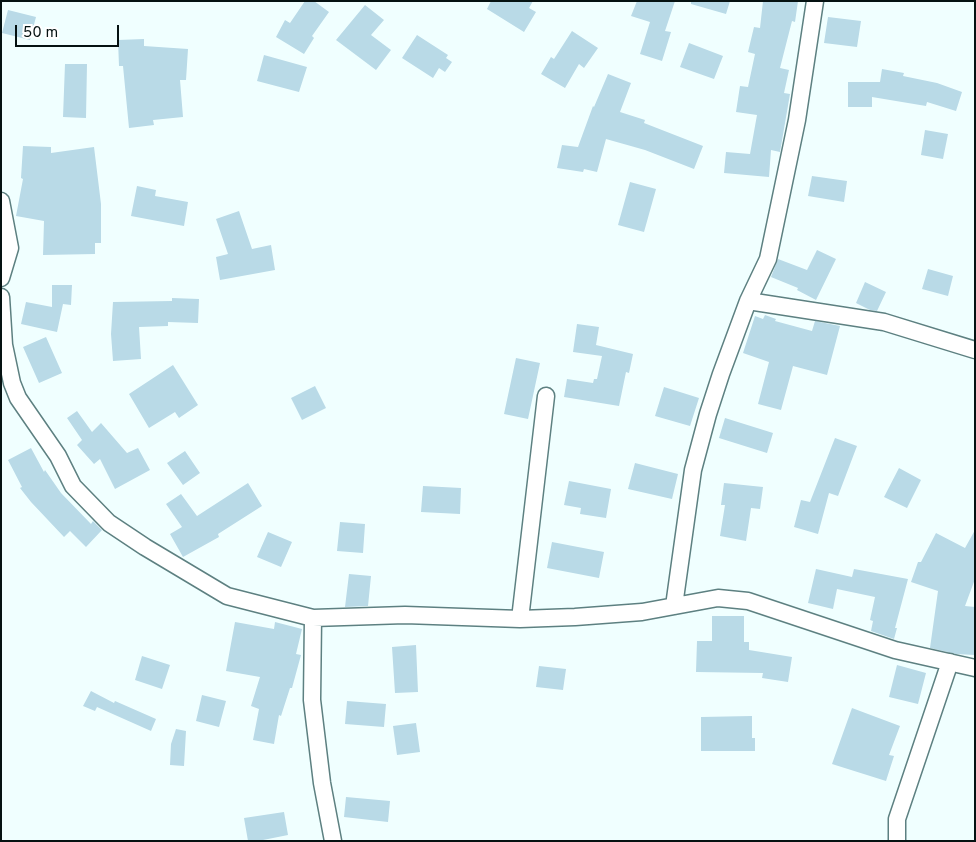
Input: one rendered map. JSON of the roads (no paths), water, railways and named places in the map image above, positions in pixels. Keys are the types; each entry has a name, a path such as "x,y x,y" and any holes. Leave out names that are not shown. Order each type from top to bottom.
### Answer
{"street":[{"path":"674,606 693,470 708,414 748,301 768,259 797,120 816,1"},
{"path":"1,201 6,248 1,278"},
{"path":"1,297 7,362 12,383 18,398 58,456 73,486 109,523 227,596 313,618 405,615 520,619 642,612 718,598 748,601 895,650 975,668"},
{"path":"748,301 884,322 975,350"},
{"path":"520,619 546,396"},
{"path":"313,618 312,700 322,784 333,841"},
{"path":"897,841 897,819 950,662"}]}
